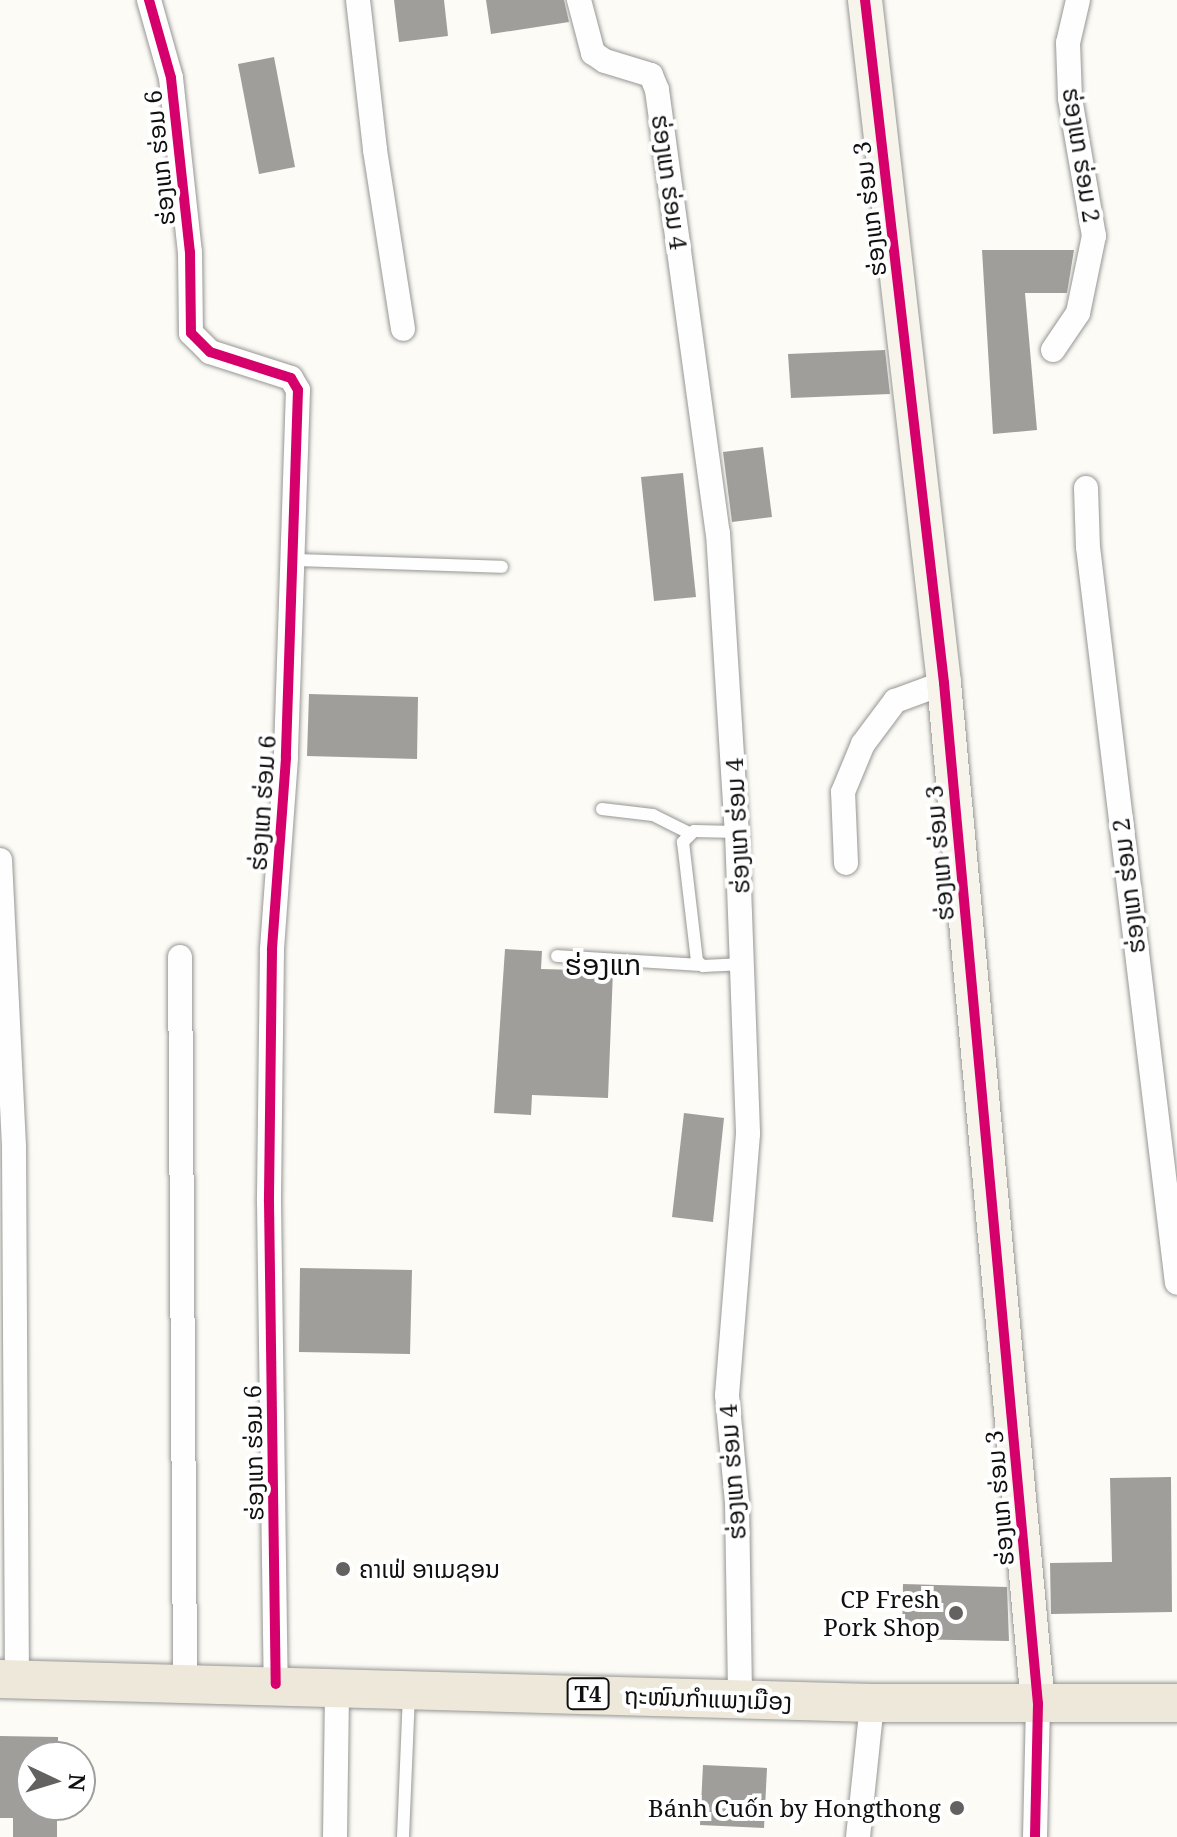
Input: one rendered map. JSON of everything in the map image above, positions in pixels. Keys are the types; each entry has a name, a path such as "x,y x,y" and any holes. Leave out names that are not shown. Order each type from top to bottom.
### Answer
{"main road":[{"name":"ຖະໜົນກຳແພງເມືອງ","path":"8,1679 185,1680 872,1703 1177,1703"}],"street":[{"name":"ຮ່ອງແກ ຮ່ອມ 6","path":"149,0 171,78 190,252 191,333 210,352 291,378 298,390 295,560 272,950 269,1202 276,1684"},
{"path":"358,0 375,150 403,329"},
{"name":"ຮ່ອງແກ ຮ່ອມ 4","path":"579,0 593,53 605,61 651,75 657,90 718,533 744,964 740,1000 748,1134 727,1395 737,1502 740,1700"},
{"name":"ຮ່ອງແກ ຮ່ອມ 3","path":"865,0 944,683 1038,1704"},
{"name":"ຮ່ອງແກ ຮ່ອມ 2","path":"1053,350 1078,313 1094,236 1070,98 1068,43 1078,0"},
{"name":"ຮ່ອງແກ ຮ່ອມ 2","path":"1086,488 1088,547 1177,1283"},
{"path":"846,863 843,792 863,744 895,701 944,683"},
{"path":"0,860 7,1146 8,1679"},
{"path":"180,957 185,1680"},
{"path":"335,1837 337,1686"},
{"path":"858,1837 872,1703"},
{"path":"1035,1837 1038,1704"}],"lane":[{"path":"295,560 502,567"},
{"path":"602,809 653,815 689,833 737,832"},
{"path":"689,833 683,842 699,965"},
{"path":"557,956 699,965 744,964"},
{"path":"403,1837 410,1688"}],"building":[{"path":"394,0 444,0 448,36 399,42"},
{"path":"486,0 564,0 569,22 491,34"},
{"path":"274,57 295,167 259,174 238,64"},
{"path":"982,250 1074,250 1067,293 1025,293 1037,430 993,434"},
{"path":"885,350 890,394 791,398 788,354"},
{"path":"763,447 772,517 732,522 723,452"},
{"path":"683,473 696,597 654,601 641,477"},
{"path":"309,694 418,697 417,759 307,756"},
{"path":"505,949 542,951 541,969 613,971 608,1098 532,1095 531,1115 494,1113"},
{"path":"684,1113 724,1118 713,1222 672,1217"},
{"path":"300,1268 412,1270 410,1354 299,1352"},
{"path":"1171,1477 1172,1612 1051,1614 1050,1563 1112,1562 1110,1478"},
{"name":"CP Fresh Pork Shop","path":"903,1584 1007,1587 1009,1641 902,1639"},
{"path":"0,1736 58,1737 58,1741 16,1741 16,1821 57,1821 57,1837 13,1837 13,1818 0,1818"},
{"path":"703,1765 767,1768 764,1828 700,1825"}],"cycle path":[{"path":"149,0 171,78 190,252 191,333 210,352 291,378 298,390 286,758 272,950 269,1202 276,1684"},
{"path":"865,0 944,683 1038,1704 1035,1837"}],"place":[{"name":"ຄາເຟ່ ອາເມຊອນ","path":"343,1569"},
{"name":"CP Fresh Pork Shop","path":"956,1613"},
{"name":"Bánh Cuốn by Hongthong","path":"957,1808"}],"district":[{"name":"ຮ່ອງແກ","path":"603,964"}]}
